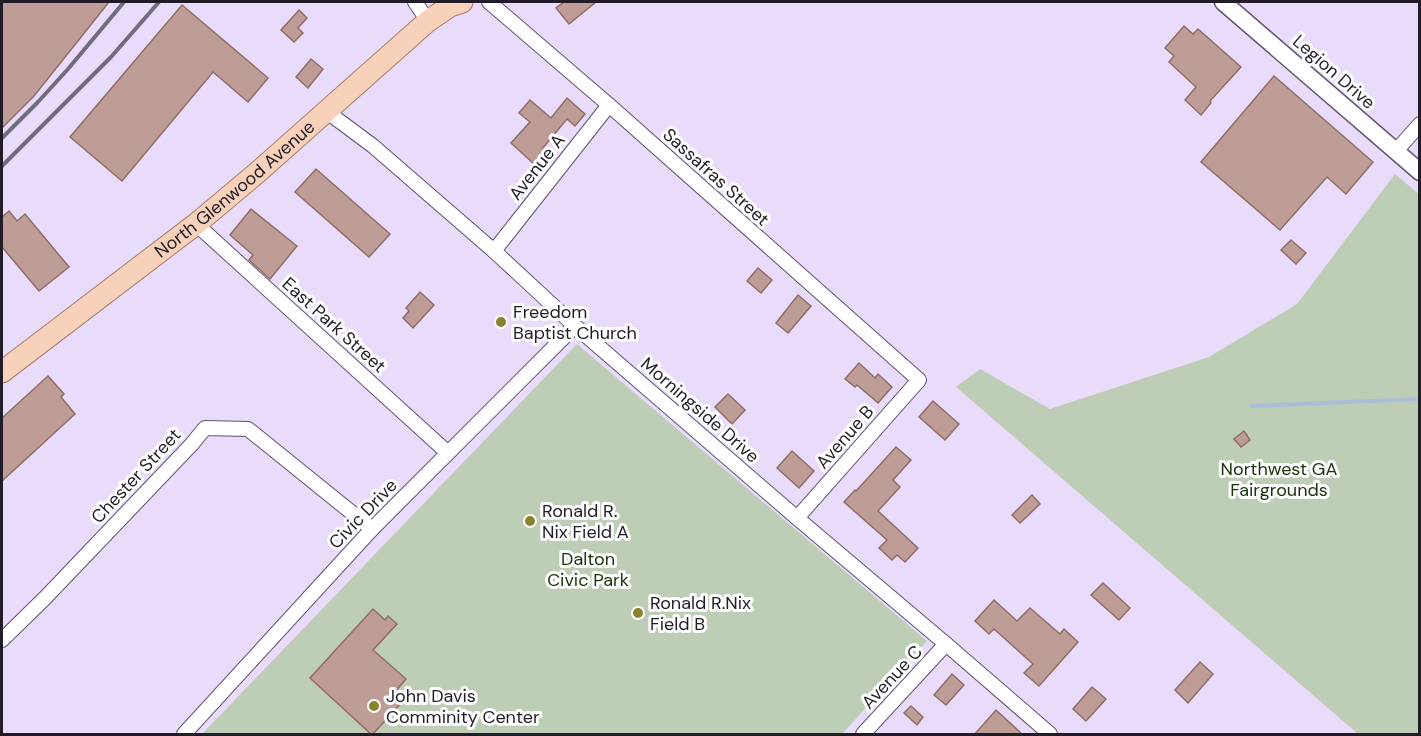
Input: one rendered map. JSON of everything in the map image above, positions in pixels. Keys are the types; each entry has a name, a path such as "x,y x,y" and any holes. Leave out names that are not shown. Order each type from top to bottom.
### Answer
{"main road":[{"name":"North Glenwood Avenue","path":"2,372 196,224 428,21 450,6 462,2"}],"street":[{"path":"415,2 428,21"},
{"name":"Sassafras Street","path":"489,2 609,105 919,380"},
{"name":"Legion Drive","path":"1223,2 1419,172"},
{"name":"Avenue A","path":"494,251 609,105"},
{"name":"Morningside Drive","path":"327,111 373,146 494,251 575,326 1050,735"},
{"path":"1396,151 1419,124"},
{"name":"East Park Street","path":"196,224 448,453"},
{"name":"Civic Drive","path":"184,735 372,529 575,326"},
{"name":"Avenue B","path":"797,518 919,380"},
{"name":"Chester Street","path":"2,640 45,598 206,428 248,429 372,529"},
{"name":"Avenue C","path":"863,735 946,644"}],"green space":[{"name":"Northwest GA Fairgrounds","path":"1395,174 1420,195 1419,734 1358,734 956,387 980,369 1050,409 1209,357 1297,304"},
{"name":"Dalton Civic Park","path":"577,344 927,641 842,734 202,734"}],"building":[{"path":"2,2 109,2 34,96 2,128"},
{"path":"564,2 596,2 569,24 556,8"},
{"path":"182,5 268,78 248,102 213,72 122,181 70,137"},
{"path":"299,10 307,18 298,28 303,33 294,42 281,30"},
{"path":"1184,26 1193,34 1198,29 1241,67 1210,101 1211,103 1201,115 1185,100 1196,87 1169,62 1174,56 1165,48"},
{"path":"311,59 323,69 308,88 296,77"},
{"path":"1274,76 1373,162 1346,194 1327,177 1280,230 1201,162"},
{"path":"567,98 585,114 575,126 567,119 542,149 545,152 534,164 511,143 530,122 519,113 530,100 551,118"},
{"path":"316,169 390,234 369,257 295,192"},
{"path":"251,209 297,246 270,279 249,260 253,255 230,235"},
{"path":"9,211 17,221 25,214 69,267 39,291 2,247 2,217"},
{"path":"1291,240 1306,253 1296,264 1281,250"},
{"path":"758,268 772,280 761,293 747,281"},
{"path":"420,292 434,305 413,328 403,318 409,311 406,308"},
{"path":"798,295 811,306 788,333 776,323"},
{"path":"859,363 875,378 878,374 892,387 878,403 857,385 855,387 845,379"},
{"path":"48,376 64,394 61,397 75,414 2,481 2,418"},
{"path":"728,394 745,410 732,424 715,407"},
{"path":"933,401 959,424 945,440 919,417"},
{"path":"1244,431 1250,440 1241,447 1234,439"},
{"path":"896,447 911,460 893,480 900,487 878,511 918,548 905,562 897,555 892,560 879,548 887,540 844,502"},
{"path":"792,451 814,471 799,488 777,468"},
{"path":"1032,495 1040,504 1020,523 1012,515"},
{"path":"1103,583 1130,608 1119,620 1091,595"},
{"path":"994,600 1017,621 1030,608 1060,634 1064,629 1078,642 1039,686 1024,673 1033,664 994,629 989,634 975,621"},
{"path":"373,609 385,620 388,616 397,624 373,650 406,679 394,693 403,701 372,735 310,678"},
{"path":"1200,662 1213,674 1188,703 1175,690"},
{"path":"952,674 964,685 946,705 934,695"},
{"path":"1092,687 1106,699 1086,721 1073,709"},
{"path":"911,706 923,717 917,725 904,713"},
{"path":"996,710 1023,735 974,735"}],"waterway":[{"path":"1252,406 1420,399"}],"railway":[{"path":"2,138 68,69 124,2"},
{"path":"2,166 111,57 159,2"}],"place":[{"name":"Freedom Baptist Church","path":"501,322"},
{"name":"Ronald R. Nix Field A","path":"530,521"},
{"name":"Ronald R.Nix Field B","path":"638,613"},
{"name":"John Davis Comminity Center","path":"374,706"}]}
